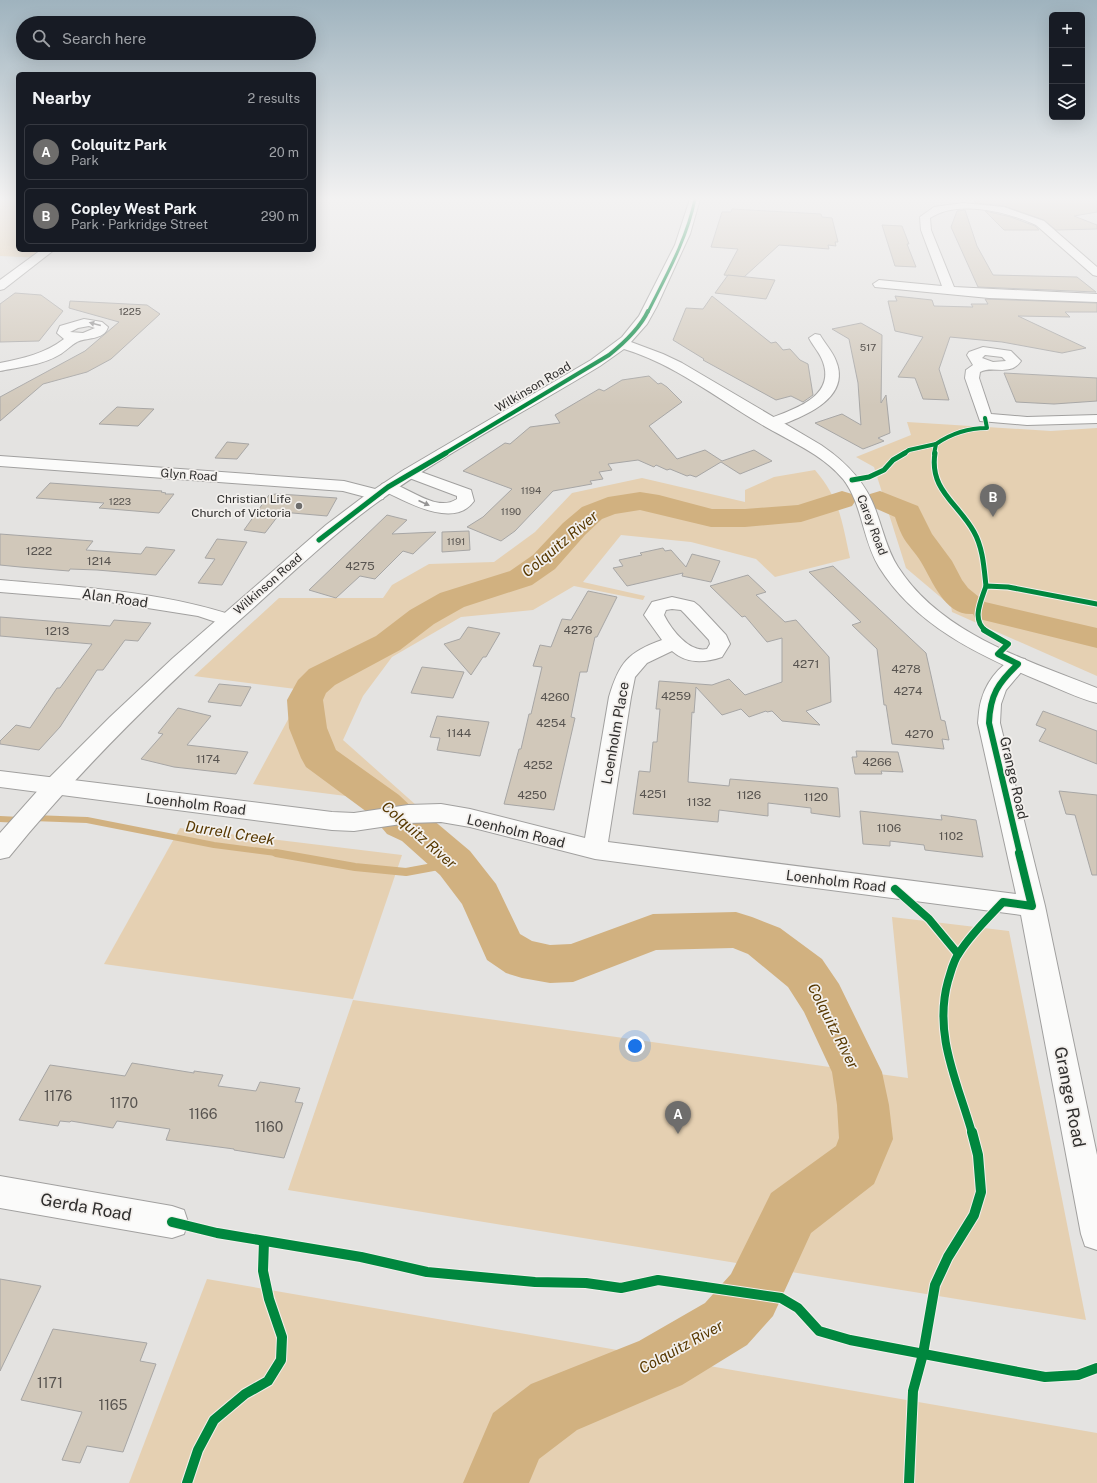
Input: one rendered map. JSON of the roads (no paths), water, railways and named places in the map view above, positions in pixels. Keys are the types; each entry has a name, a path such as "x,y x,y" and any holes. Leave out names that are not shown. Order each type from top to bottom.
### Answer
{"street":[{"path":"0,286 24,268"},
{"name":"Wilkinson Road","path":"0,850 54,786 131,707 181,660 302,555 382,491 609,355 623,344 645,318 670,268"},
{"path":"941,268 950,291"},
{"path":"879,284 950,291 1097,298"},
{"path":"0,367 39,359 55,352 75,337"},
{"path":"771,423 810,407 825,396 828,391 833,381 831,365 815,338"},
{"name":"Carey Road","path":"623,344 637,347 665,360 828,457 848,475 860,492 886,563 910,594 925,609 968,638 1018,664 1097,696"},
{"path":"984,364 973,370 972,378 985,418 1027,421 1097,419"},
{"name":"Glyn Road","path":"0,461 344,486 382,491 442,509 456,507 466,501 467,497 460,490 438,485 410,473"},
{"name":"Alan Road","path":"0,586 97,594 201,610 228,620"},
{"name":"Loenholm Place","path":"595,850 620,696 626,675 633,664 645,655 675,643"},
{"name":"Grange Road","path":"1018,664 1000,681 992,694 988,723 1032,906 1097,1234"},
{"name":"Loenholm Road","path":"0,779 332,821 376,820 408,814 441,813 470,818 595,850 1032,906"},
{"name":"Gerda Road","path":"0,1192 172,1222"}],"waterway":[{"name":"Colquitz River","path":"496,1483 516,1436 554,1407 660,1363 726,1324 752,1295 791,1213 855,1165 866,1139 863,1105 857,1072 822,999 805,973 764,941 736,930 653,932 573,963 550,964 522,959 503,947 480,896 455,863 417,830 402,823 385,805 320,758 308,728 305,700 311,688 322,677 388,643 422,617 452,600 521,578 544,562 574,529 592,513 608,506 640,501 659,504 711,518 745,518 801,513 842,500"},
{"name":"Colquitz River","path":"880,500 908,512 917,535 936,561 948,583 957,595 971,605"},
{"name":"Colquitz River","path":"987,611 1097,638"},
{"name":"Durrell Creek","path":"33,818 87,820 214,845 284,854"},
{"name":"Durrell Creek","path":"0,819 20,820"},
{"name":"Durrell Creek","path":"276,853 355,867 406,872 455,863"}],"place":[{"name":"Christian Life Church of Victoria","path":"299,506"},
{"name":"Copley West Park","path":"993,517"},
{"name":"Colquitz Park","path":"678,1134"}]}
